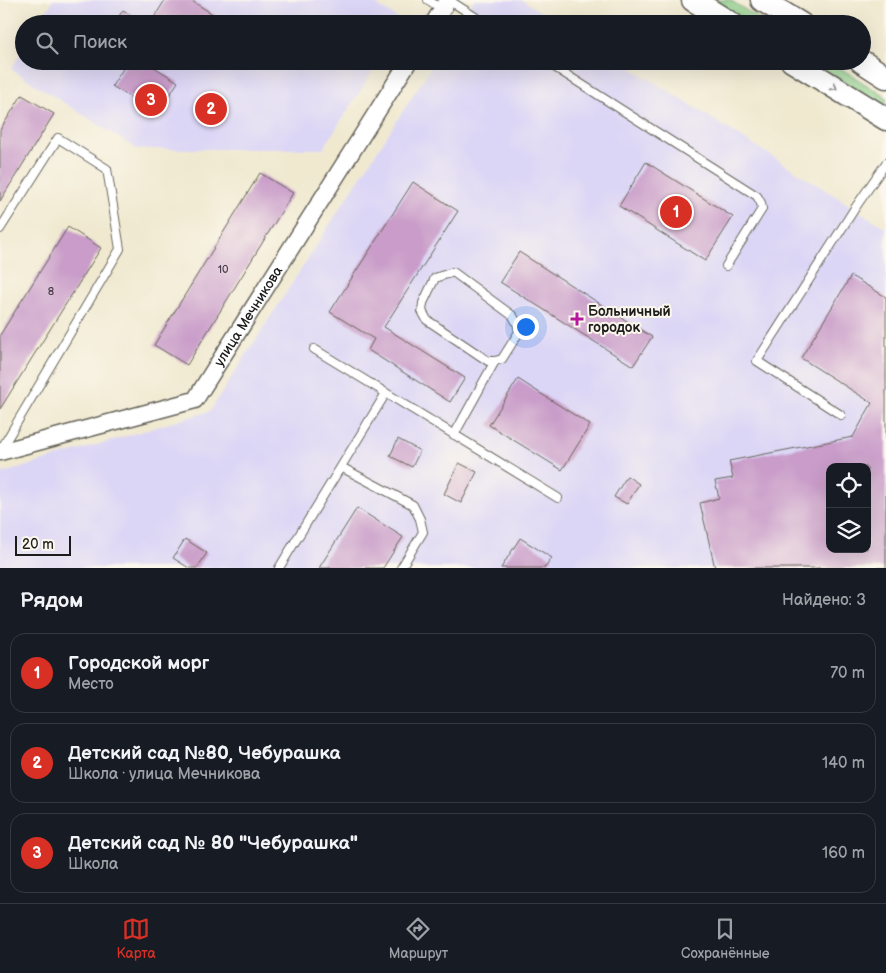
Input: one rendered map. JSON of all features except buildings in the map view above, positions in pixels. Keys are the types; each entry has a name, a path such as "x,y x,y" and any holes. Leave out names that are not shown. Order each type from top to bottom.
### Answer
{"street":[{"path":"694,0 718,15"},
{"path":"762,0 786,15"},
{"path":"437,15 442,2"},
{"path":"871,67 886,77"},
{"name":"улица Мечникова","path":"0,452 196,400 403,70"},
{"path":"807,70 886,119"}],"lane":[{"path":"442,2 468,15"},
{"path":"559,70 757,196 762,209 726,266"},
{"path":"0,229 58,138 107,169 120,249 0,452"},
{"path":"841,415 757,361 886,163"},
{"path":"453,272 513,316 517,322 519,332 502,359 495,360 488,360 427,320 422,311 423,303 435,278 453,272"},
{"path":"314,349 558,498"},
{"path":"454,434 495,360"},
{"path":"279,568 386,393"},
{"path":"341,467 413,505 420,518 423,532 401,568"}],"shaded area":[{"path":"53,0 369,0 393,15 44,15"},
{"path":"474,0 522,0 546,15 465,15"},
{"path":"15,63 15,70 373,70 323,149 137,149 11,69"},
{"name":"Больничный городок","path":"429,70 634,70 886,228 886,568 0,568 0,474 210,411"}],"green space":[{"path":"711,0 730,0 754,15 735,15"},
{"path":"825,70 843,70 886,97 886,108"}],"place":[{"name":"Детский сад № 80 \"Чебурашка\"","path":"151,100"},
{"name":"Детский сад №80, Чебурашка","path":"211,109"},
{"name":"Городской морг","path":"676,212"},
{"name":"Больничный городок","path":"577,319"}]}
